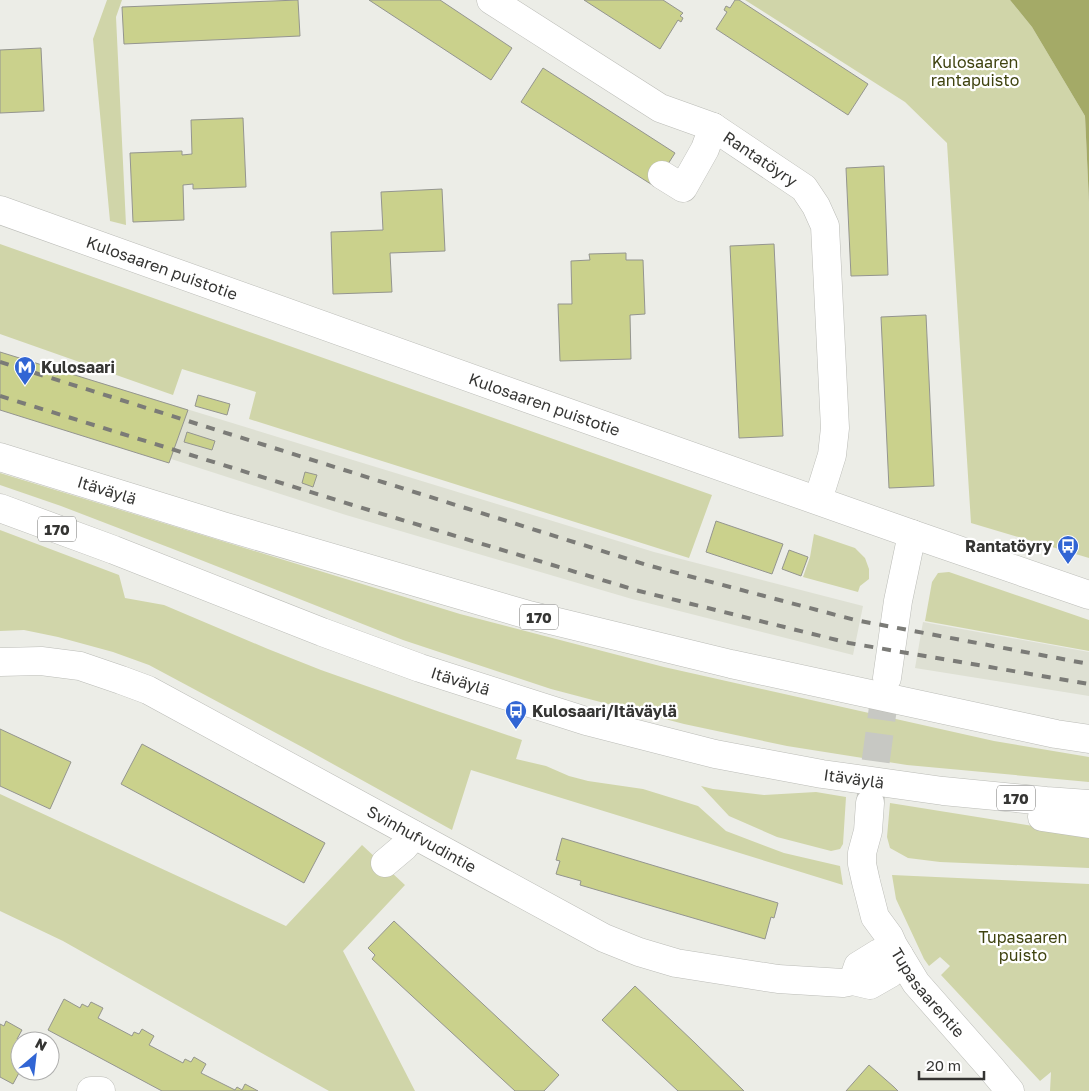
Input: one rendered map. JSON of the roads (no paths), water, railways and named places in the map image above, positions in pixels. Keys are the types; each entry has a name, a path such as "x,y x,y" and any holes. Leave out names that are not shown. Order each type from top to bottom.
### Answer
{"main road":[{"name":"Rantatöyry","path":"491,0 660,108 713,127 804,188 816,206 825,226 835,428 830,463 818,500"},
{"path":"662,175 683,188 706,149 713,127"},
{"name":"Kulosaaren puistotie","path":"0,210 912,534 1089,594"},
{"name":"Itäväylä","path":"0,457 224,526 525,614 731,664 1046,732 1089,739"},
{"name":"Itäväylä","path":"0,508 420,668 586,721 715,754 822,774 942,791 1089,804"},
{"path":"888,678 898,601 912,534"},
{"name":"Svinhufvudintie","path":"0,662 42,661 80,666 148,690 522,895 604,938 639,952 676,963 778,978 843,983 853,980 870,985 891,973 894,945"},
{"path":"942,791 986,809 1089,824"},
{"name":"Tupasaarentie","path":"870,803 868,831 878,853 894,945 916,983 1010,1091"},
{"path":"386,863 404,848 414,835"},
{"path":"91,1091 101,1091"}],"tunnel":[{"path":"870,803 887,678"}],"railway":[{"path":"0,362 647,565 855,620 1089,664"},
{"path":"0,396 639,591 849,643 1089,684"}],"place":[{"name":"Kulosaari","path":"25,386"},
{"name":"Rantatöyry","path":"1068,565"},
{"name":"Kulosaari/Itäväylä","path":"516,730"}],"park label":[{"name":"Kulosaaren rantapuisto","path":"975,71"},
{"name":"Tupasaaren puisto","path":"1023,946"}]}
